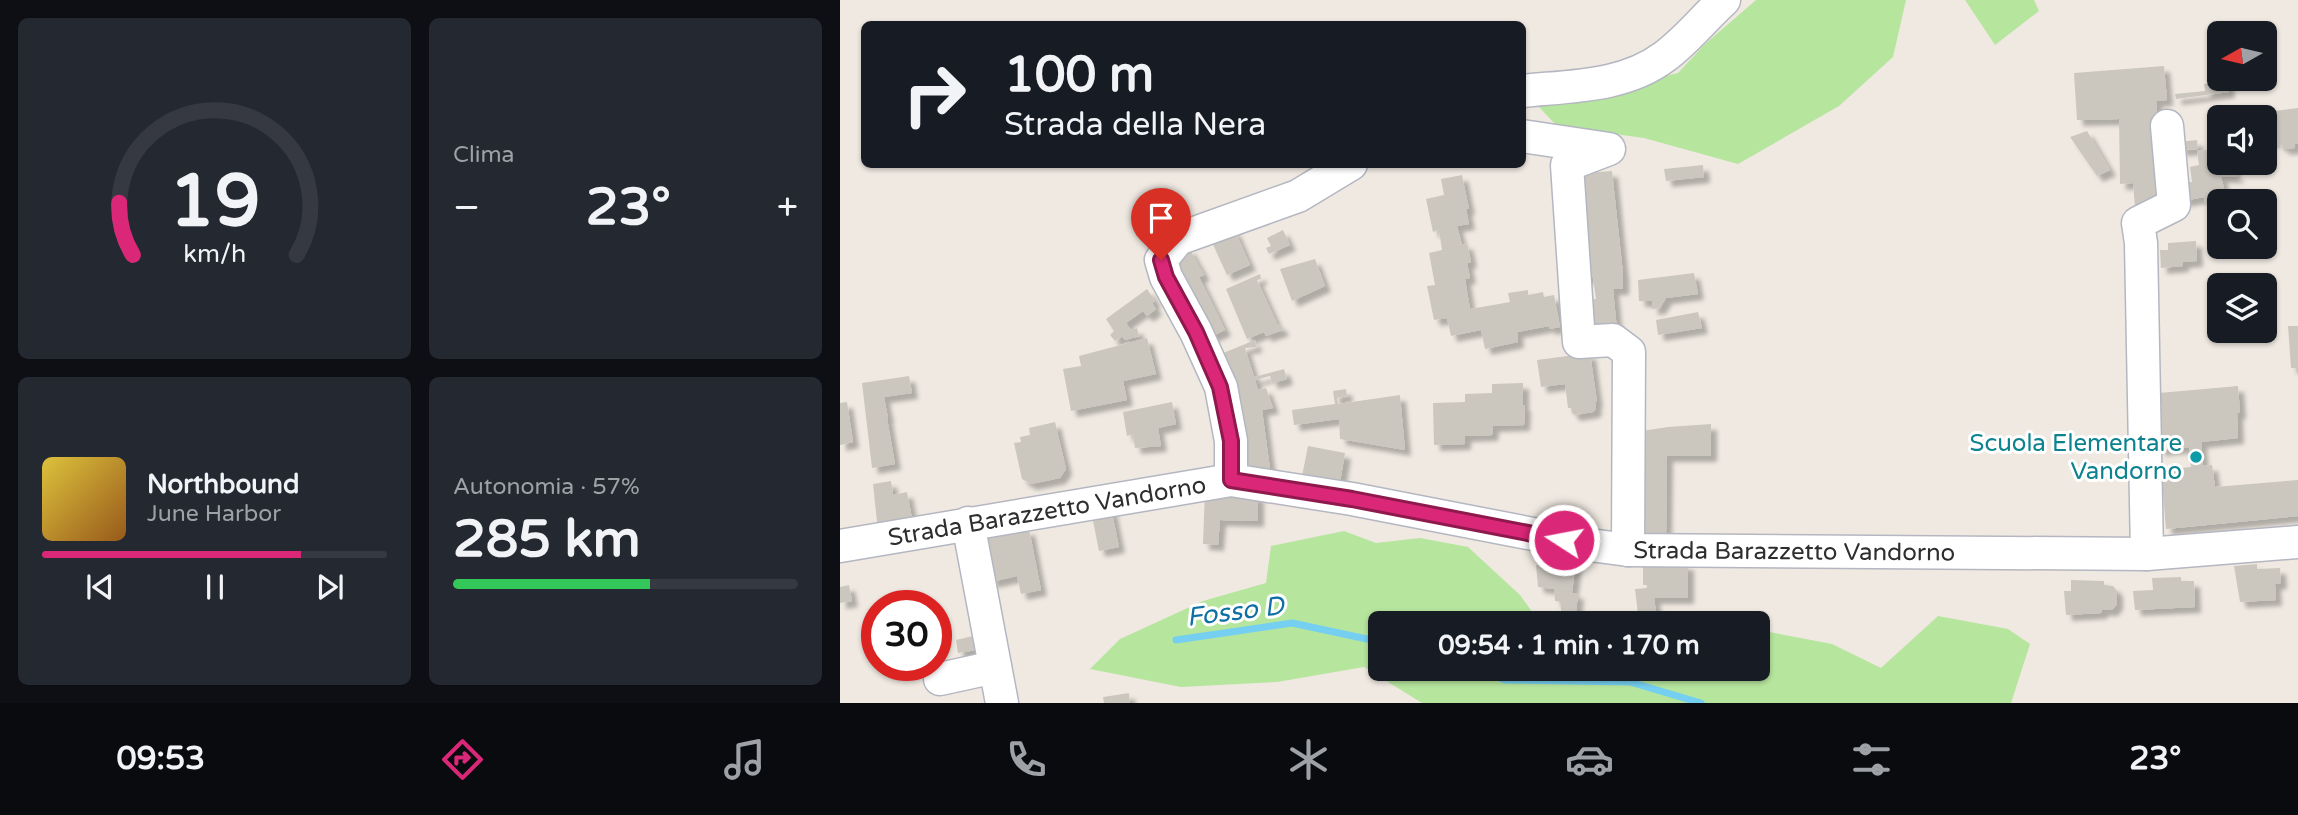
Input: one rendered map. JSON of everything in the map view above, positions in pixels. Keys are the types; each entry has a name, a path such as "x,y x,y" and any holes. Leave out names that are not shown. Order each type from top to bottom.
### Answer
{"street":[{"path":"1526,91 1610,82 1640,70 1664,57 1724,0"},
{"path":"2147,554 2141,243 2138,223 2174,205 2167,126"},
{"path":"1526,137 1609,149 1567,164 1579,342 1612,340 1629,352 1628,550"},
{"path":"1231,480 1231,441 1220,387 1196,332 1166,277 1161,260 1178,239 1298,196 1344,168"},
{"name":"Strada Barazzetto Vandorno","path":"840,546 1231,480 1352,499 1628,550 2147,554 2298,542"},
{"path":"968,523 1002,703"},
{"path":"952,676 995,667"}],"green space":[{"path":"1756,0 1906,0 1893,57 1839,106 1738,164 1644,138 1557,126 1539,107 1678,73 1705,44"},
{"path":"1965,0 2034,0 2039,11 1995,45"},
{"path":"1344,531 1376,543 1420,538 1468,547 1520,595 1531,611 1368,611 1368,669 1364,667 1277,682 1181,687 1090,669 1120,639 1203,601 1266,583 1271,546"},
{"path":"1938,616 2008,629 2030,644 2011,703 1422,703 1387,681 1770,681 1770,632 1832,644 1881,668"}],"building":[{"path":"2164,66 2167,100 2156,101 2162,206 2135,207 2133,183 2120,184 2119,119 2077,120 2074,73"},
{"path":"2204,84 2207,84 2207,91 2229,92 2176,99 2175,94 2205,91"},
{"path":"2298,108 2298,144 2295,144 2295,148 2283,149 2283,145 2278,146 2277,111"},
{"path":"2087,131 2110,170 2097,176 2070,137"},
{"path":"2197,140 2198,149 2180,150 2179,142"},
{"path":"2207,150 2207,175 2238,175 2221,177 2224,189 2207,189 2205,203 2204,197 2183,201 2180,183 2192,182 2190,167 2199,165 2197,151"},
{"path":"1703,165 1704,177 1666,181 1664,169"},
{"path":"1612,171 1623,274 1623,289 1613,289 1617,330 1587,332 1585,300 1596,299 1593,278 1580,279 1573,174"},
{"path":"1462,175 1469,209 1466,209 1469,224 1457,226 1462,245 1467,243 1471,262 1467,263 1470,278 1465,279 1470,309 1510,302 1508,293 1528,290 1528,295 1543,292 1544,297 1554,295 1560,327 1549,329 1549,326 1517,332 1518,342 1485,349 1481,330 1451,336 1447,318 1434,320 1427,286 1435,285 1429,253 1442,250 1439,230 1433,232 1426,199 1444,195 1441,179"},
{"path":"1234,229 1250,265 1227,275 1211,240"},
{"path":"1283,230 1290,245 1269,254 1266,248 1271,246 1267,238"},
{"path":"2196,241 2197,261 2183,262 2183,266 2161,268 2160,250 2168,250 2168,243"},
{"path":"1189,248 1204,275 1199,277 1225,330 1208,338 1166,260"},
{"path":"1315,259 1325,286 1292,301 1280,269"},
{"path":"1694,273 1698,294 1666,298 1660,308 1652,309 1652,301 1639,301 1638,280"},
{"path":"1260,274 1261,279 1257,280 1278,326 1280,324 1283,330 1266,336 1264,332 1247,339 1226,289"},
{"path":"1147,289 1155,301 1152,303 1156,309 1147,316 1143,311 1126,323 1131,330 1137,328 1139,336 1125,340 1122,336 1115,341 1110,335 1114,331 1106,319"},
{"path":"1698,312 1702,328 1658,335 1656,320"},
{"path":"2288,326 2298,326 2298,368 2291,368"},
{"path":"1147,338 1156,374 1123,381 1127,400 1071,411 1063,369 1081,366 1079,356"},
{"path":"1255,340 1256,347 1245,348 1254,377 1284,369 1287,379 1272,383 1270,376 1255,380 1258,390 1266,388 1273,408 1262,410 1270,469 1239,468 1216,356"},
{"path":"1590,353 1596,409 1575,415 1571,408 1568,408 1565,384 1541,387 1537,360"},
{"path":"909,376 912,393 884,397 895,464 872,468 862,383"},
{"path":"1523,383 1524,425 1493,426 1492,435 1465,436 1465,444 1434,445 1433,403 1465,402 1465,394 1492,393 1492,384"},
{"name":"Scuola Elementare Vandorno","path":"2238,386 2238,438 2201,442 2203,466 2212,465 2215,487 2298,480 2298,516 2166,529 2161,470 2191,467 2189,447 2159,450 2156,417 2161,417 2159,393"},
{"path":"1346,389 1347,396 1337,398 1338,404 1400,395 1405,450 1340,439 1339,419 1294,425 1292,410 1335,404 1333,391"},
{"path":"847,402 853,442 840,445 840,403"},
{"path":"1172,402 1176,424 1158,428 1161,446 1135,448 1133,434 1127,436 1123,412"},
{"path":"1055,422 1066,469 1060,478 1031,484 1022,479 1014,443 1021,442 1020,437 1030,435 1029,428"},
{"path":"1711,424 1711,456 1667,456 1666,536 1633,535 1635,432"},
{"path":"1308,446 1345,453 1340,482 1302,476"},
{"path":"891,481 893,495 907,492 913,524 878,531 873,484"},
{"path":"1205,491 1258,495 1258,521 1220,520 1218,545 1203,544"},
{"path":"1111,508 1119,547 1099,551 1091,511"},
{"path":"1029,529 1041,590 1021,594 1017,576 991,582 982,538"},
{"path":"1551,549 1577,554 1572,593 1578,593 1576,611 1561,611 1561,602 1555,601 1554,589 1538,587 1536,565 1548,565"},
{"path":"1643,564 1688,564 1688,598 1654,598 1656,611 1638,611 1635,589 1647,588 1647,585 1643,585"},
{"path":"2257,564 2257,569 2280,568 2281,583 2275,584 2276,600 2240,602 2234,566"},
{"path":"2181,577 2181,581 2194,581 2195,607 2135,610 2133,591 2153,590 2152,578"},
{"path":"2071,580 2104,581 2104,585 2113,586 2117,591 2117,604 2112,610 2102,610 2101,613 2066,615 2064,591 2071,591"},
{"path":"849,585 852,601 840,603 840,587"},
{"path":"973,636 976,650 958,653 956,640"},
{"path":"1129,693 1130,703 1104,703 1103,697"}],"waterway":[{"name":"Fosso D","path":"1176,640 1292,623 1368,639"},
{"name":"Fosso D","path":"1568,681 1630,682 1701,703"}],"place":[{"name":"Scuola Elementare Vandorno","path":"2196,457"}],"route":[{"path":"1161,260 1166,277 1196,332 1220,387 1231,441 1231,480 1352,499 1564,540"}]}
